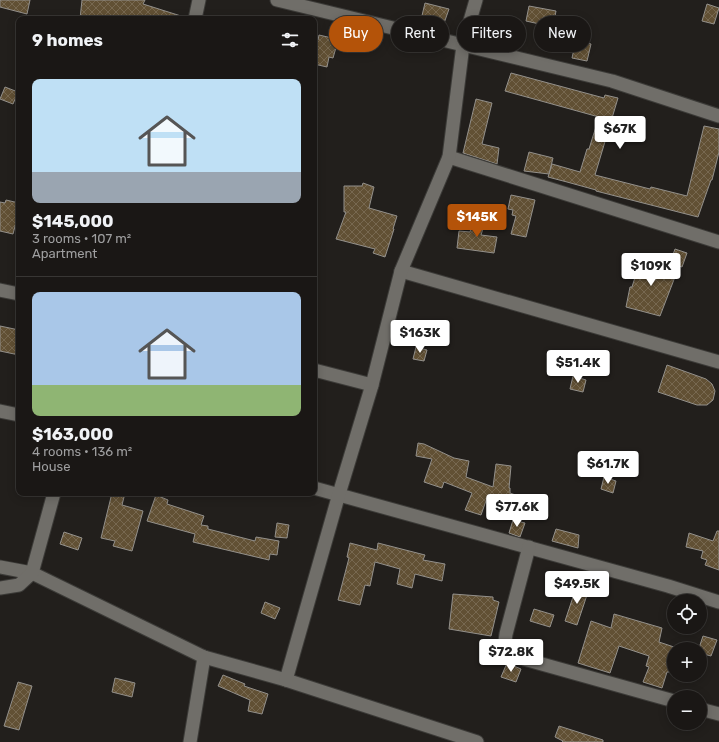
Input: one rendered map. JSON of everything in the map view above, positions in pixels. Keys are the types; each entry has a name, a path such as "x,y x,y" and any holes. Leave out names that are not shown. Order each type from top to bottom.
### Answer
{"street":[{"path":"196,16 199,0"},
{"path":"277,0 457,44"},
{"path":"471,16 476,0"},
{"path":"286,680 372,385 401,271 449,158 462,52"},
{"path":"492,52 612,81 719,116"},
{"path":"449,158 719,242"},
{"path":"401,271 719,362"},
{"path":"0,290 16,293"},
{"path":"317,371 372,385"},
{"path":"0,411 16,414"},
{"path":"317,489 668,586 719,602"},
{"path":"0,588 18,585 32,573 53,496"},
{"path":"529,547 506,634 504,649 510,654 524,659 667,699"},
{"path":"0,567 32,573 204,657 286,680 477,742"},
{"path":"190,742 204,657"},
{"path":"707,711 719,714"}],"building":[{"path":"0,0 30,0 27,14 0,7"},
{"path":"82,0 145,0 143,4 181,16 80,16"},
{"path":"425,3 449,9 447,16 422,16"},
{"path":"707,4 719,8 714,24 702,21"},
{"path":"529,6 556,11 555,16 534,16 534,23 526,21"},
{"path":"319,35 329,37 329,52 335,52 333,58 329,57 327,67 317,65 317,40"},
{"path":"573,52 589,52 587,61 572,58"},
{"path":"511,73 604,98 605,95 618,98 595,175 650,189 651,187 687,196 704,126 719,129 719,152 712,180 698,217 548,177 552,164 580,172 599,117 505,91"},
{"path":"5,87 16,91 16,97 13,104 0,99"},
{"path":"476,99 492,103 482,144 499,148 497,164 463,153"},
{"path":"529,152 553,158 549,174 524,171"},
{"path":"363,183 374,187 369,208 397,216 385,257 373,253 375,249 336,239 346,212 344,212 344,186 362,186"},
{"path":"511,195 535,200 526,237 511,234 516,216 512,215 513,210 508,209"},
{"path":"6,200 16,202 16,222 13,234 0,231 0,202 5,203"},
{"path":"475,214 485,217 481,235 497,237 494,253 457,248 459,231 470,232"},
{"path":"675,249 687,253 682,267 670,263"},
{"path":"641,258 678,269 660,316 626,307 630,287 632,287"},
{"path":"0,326 16,329 16,354 0,351"},
{"path":"416,347 427,350 424,361 413,359"},
{"path":"559,354 579,359 576,371 556,366"},
{"path":"667,365 706,379 712,384 715,391 713,400 707,405 697,405 658,392"},
{"path":"573,376 586,380 583,392 570,389"},
{"path":"418,443 424,444 454,458 469,461 466,477 493,487 496,464 511,466 510,493 521,497 520,501 487,498 481,515 465,510 472,493 444,482 442,488 424,482 432,459 416,456"},
{"path":"604,477 616,481 613,493 601,489"},
{"path":"111,496 124,496 122,505 143,511 132,551 113,546 115,541 101,538"},
{"path":"156,496 158,496 168,500 167,504 204,516 201,525 208,526 208,529 255,541 256,537 279,541 277,555 270,554 269,560 193,542 195,534 147,521"},
{"path":"513,520 525,523 520,537 509,533"},
{"path":"277,523 289,525 287,538 275,537"},
{"path":"556,529 579,535 578,548 552,541"},
{"path":"717,531 719,531 719,570 705,565 707,560 701,558 703,551 686,547 689,533 713,541"},
{"path":"64,532 82,538 78,550 60,544"},
{"path":"350,543 377,550 378,543 425,555 423,560 445,564 442,581 415,574 412,588 397,584 400,569 375,562 370,586 365,585 360,605 338,600 349,558 347,557"},
{"path":"577,585 589,589 577,625 565,621"},
{"path":"453,594 493,597 493,600 499,602 491,636 449,629"},
{"path":"265,602 280,608 275,619 261,613"},
{"path":"534,609 554,615 550,627 530,621"},
{"path":"614,614 662,628 659,642 667,645 667,672 662,688 643,682 649,667 646,666 649,656 619,646 610,673 578,663 591,621 611,628"},
{"path":"703,636 717,640 711,656 707,655 707,642 701,642"},
{"path":"507,663 521,669 516,682 501,677"},
{"path":"223,675 245,684 244,686 268,694 262,714 248,711 250,700 218,686"},
{"path":"115,678 135,683 132,697 112,692"},
{"path":"18,682 32,686 19,730 4,726"},
{"path":"559,726 603,740 603,742 562,742 563,741 555,737"}]}
